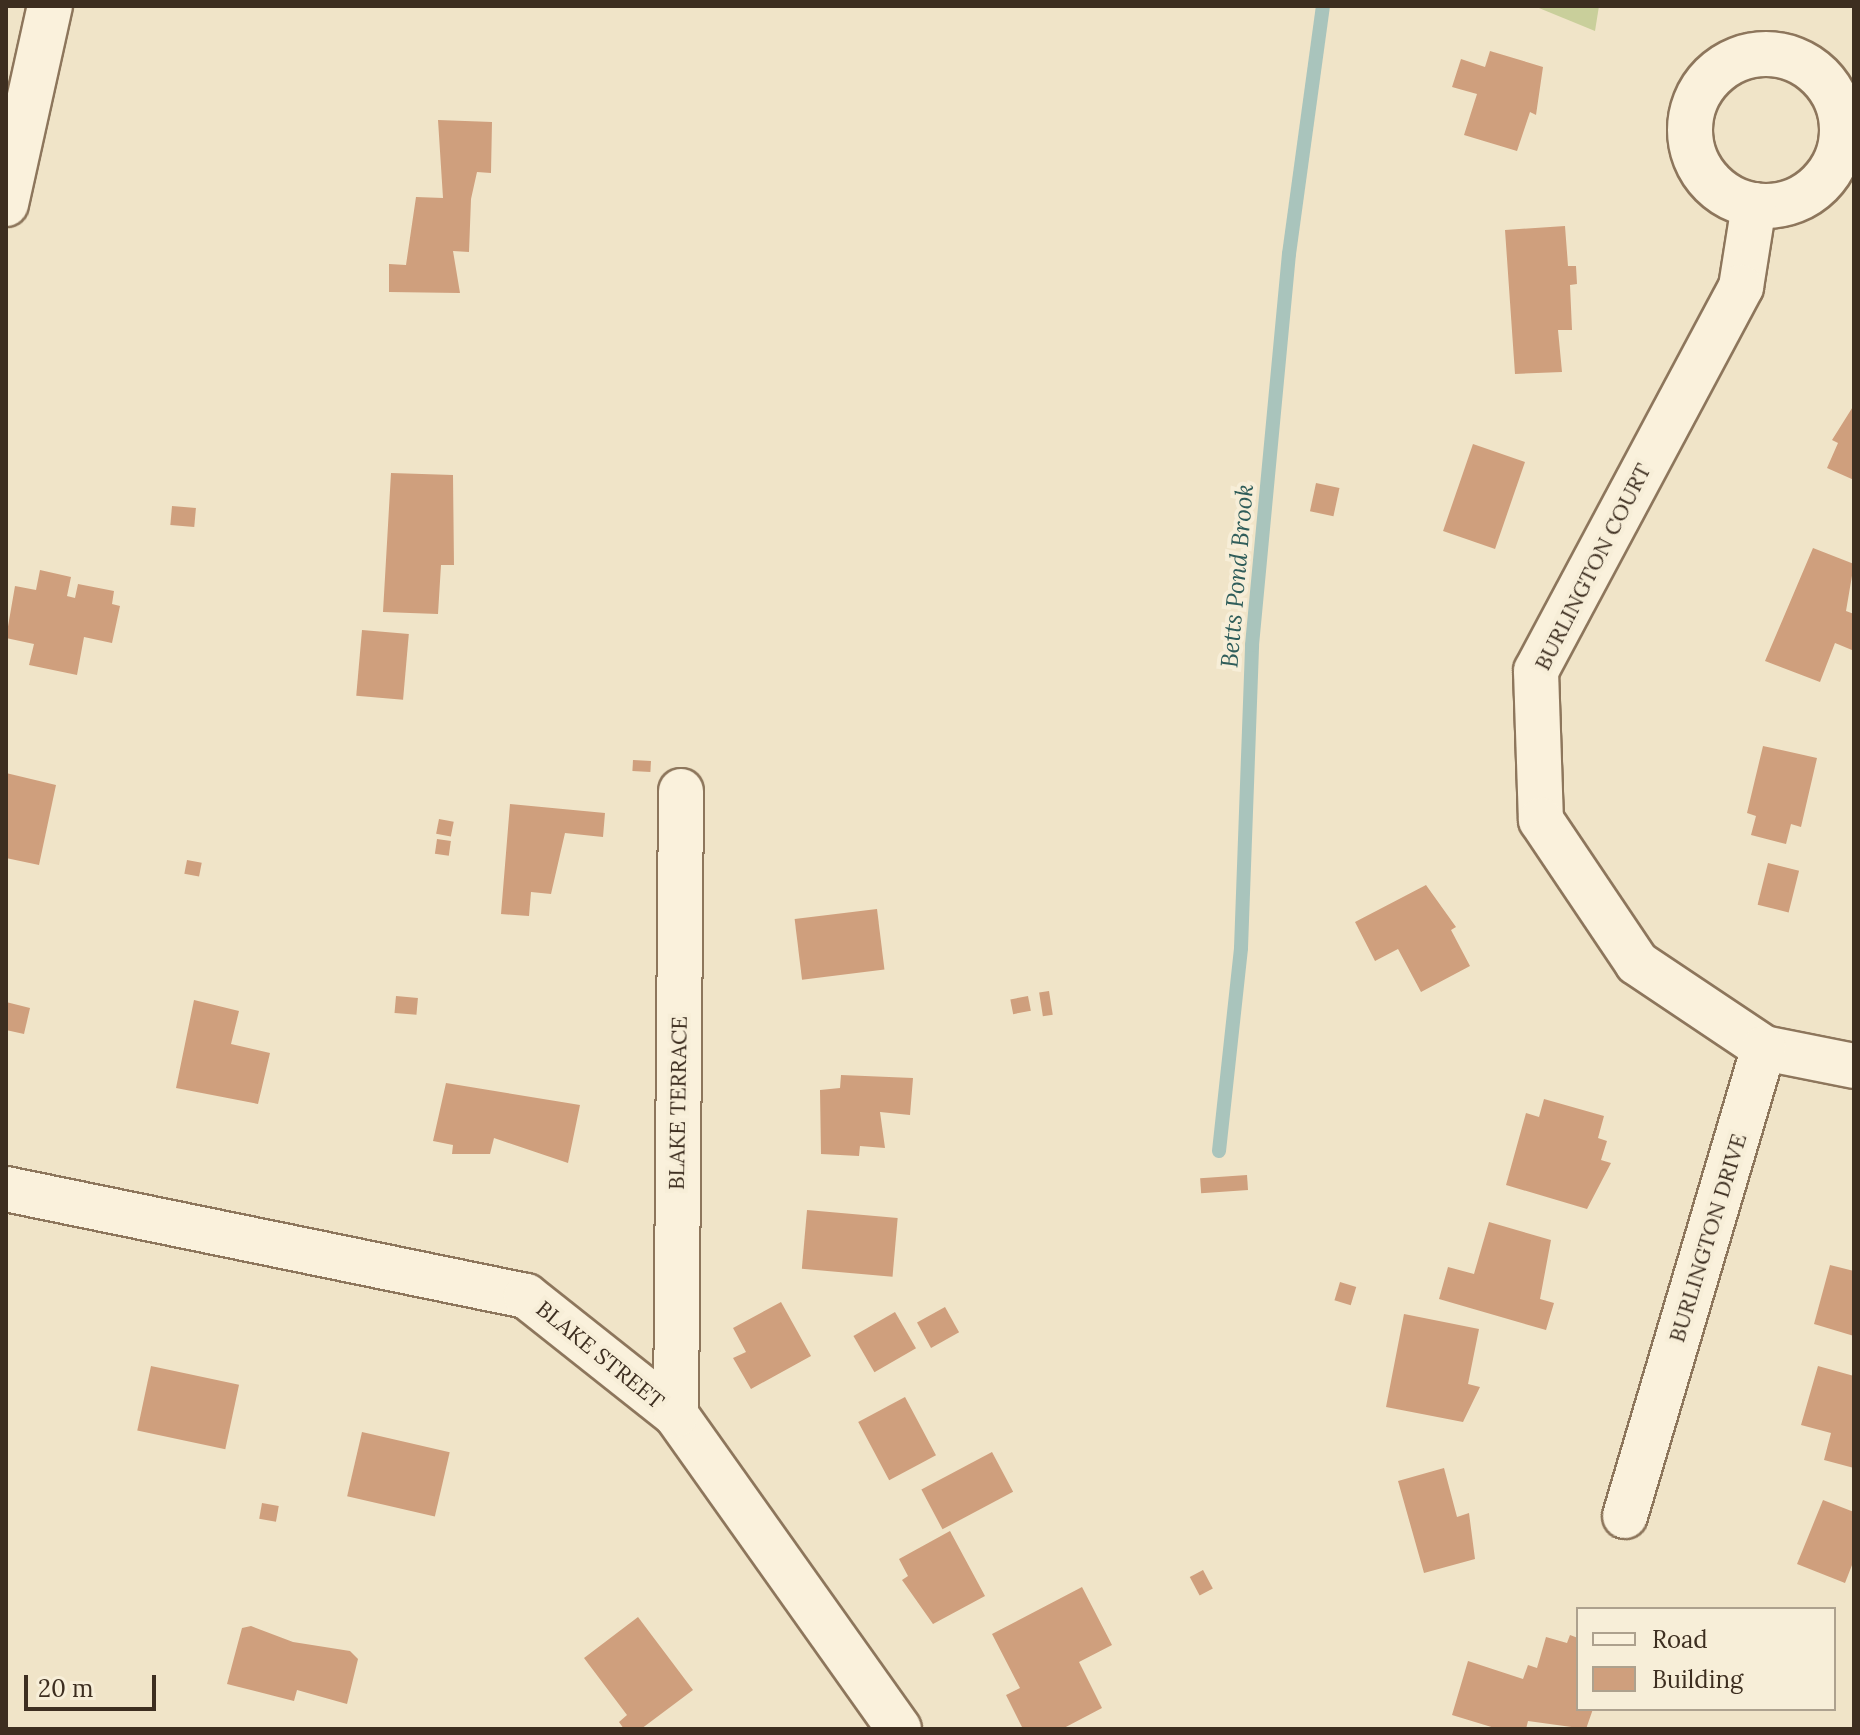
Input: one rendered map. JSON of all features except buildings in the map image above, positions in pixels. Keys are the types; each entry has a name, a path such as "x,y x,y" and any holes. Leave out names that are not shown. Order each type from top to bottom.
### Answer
{"street":[{"path":"6,204 50,6"},
{"name":"BURLINGTON COURT","path":"1754,205 1741,287 1536,671 1541,820 1637,963 1764,1048"},
{"name":"BLAKE TERRACE","path":"676,1415 681,791"},
{"path":"1764,1048 1854,1066"},
{"name":"BURLINGTON DRIVE","path":"1625,1516 1764,1048"},
{"name":"BLAKE STREET","path":"6,1189 526,1296 676,1415 899,1729"}],"green space":[{"path":"1534,6 1599,6 1595,31"}],"waterway":[{"name":"Betts Pond Brook","path":"1219,1151 1241,948 1252,645 1289,254 1323,6"}]}
